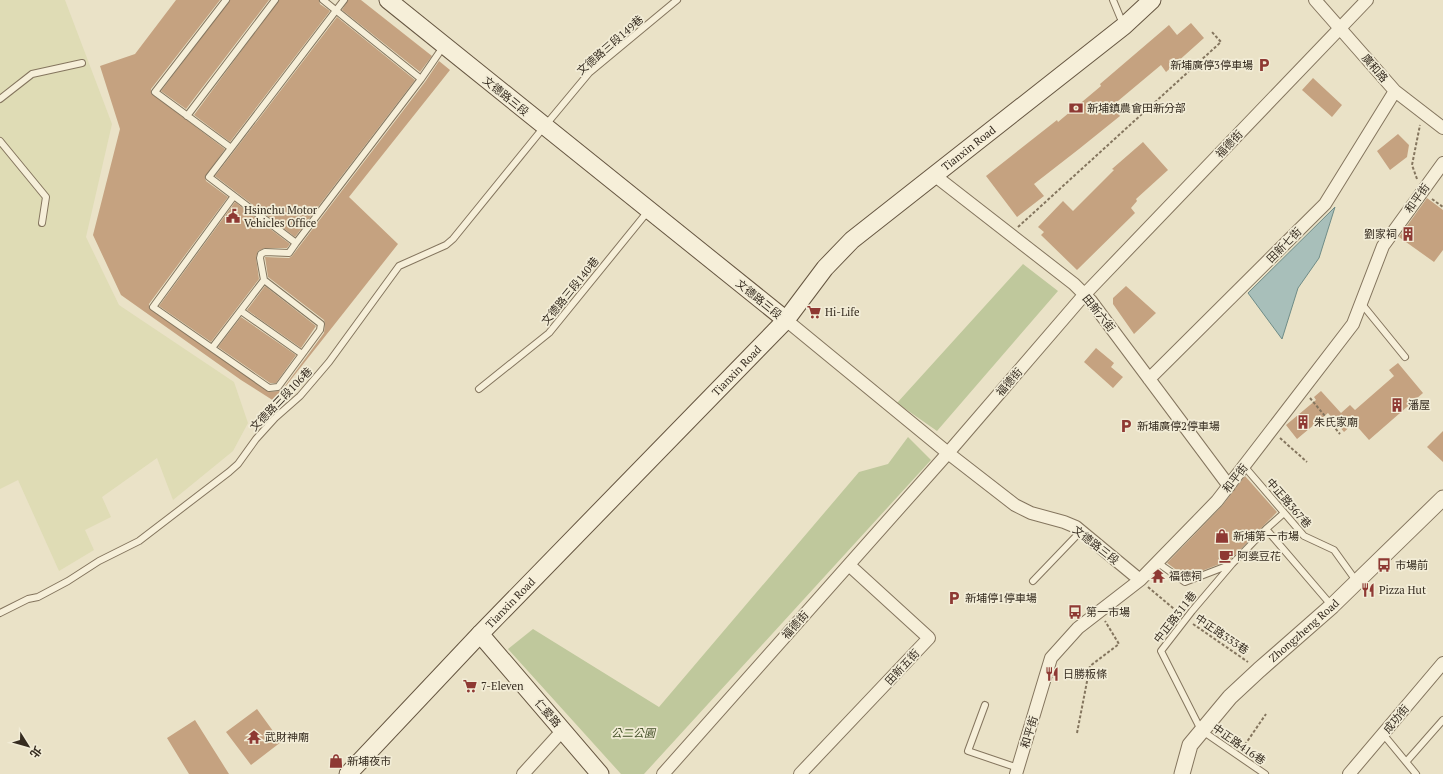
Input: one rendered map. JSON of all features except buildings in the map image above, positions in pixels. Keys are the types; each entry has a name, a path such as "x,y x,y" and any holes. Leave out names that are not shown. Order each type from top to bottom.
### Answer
{"main road":[{"name":"文德路三段","path":"388,0 544,127 786,320"},
{"name":"Tianxin Road","path":"348,774 480,634 786,320 825,268 852,240 1124,26 1152,0"},
{"name":"仁愛路","path":"480,634 600,774"}],"street":[{"name":"廣和路","path":"1315,0 1395,91 1443,128"},
{"name":"福德街","path":"664,774 948,453 1084,294 1366,0"},
{"name":"田新七街","path":"1149,379 1325,204 1395,91"},
{"name":"和平街","path":"1017,771 1051,658 1078,628 1140,580 1158,563 1217,501 1353,324 1383,246 1443,163"},
{"name":"田新六街","path":"934,175 1074,284 1091,301 1228,486"},
{"name":"文德路三段","path":"786,320 948,453 1015,505 1031,514 1064,522 1076,527 1140,580"},
{"name":"Zhongzheng Road","path":"1182,774 1190,745 1230,697 1332,606 1443,498"},
{"name":"田新五街","path":"800,774 929,638 849,565"},
{"name":"成功街","path":"1349,774 1443,663"},
{"path":"523,774 563,730"}],"lane":[{"path":"226,0 155,92 231,148"},
{"path":"187,116 275,0"},
{"path":"324,0 421,79"},
{"path":"296,243 209,177 344,0"},
{"name":"文德路三段149巷","path":"544,127 589,73 677,0"},
{"path":"1113,0 1124,26"},
{"path":"234,196 153,307 269,388 278,387 320,330 321,324 264,280 260,258 261,254 265,252 289,253 421,79 444,46"},
{"path":"0,99 32,74 82,63"},
{"name":"文德路三段106巷","path":"0,614 28,599 38,597 68,581 99,561 138,541 238,464 256,439 275,418 300,396 329,362 399,266 446,245 453,239 544,127"},
{"path":"0,141 46,197 42,223"},
{"name":"文德路三段140巷","path":"479,389 550,333 649,210"},
{"path":"212,348 264,280"},
{"path":"1361,303 1405,357"},
{"path":"241,311 302,354"},
{"name":"中正路367巷","path":"1244,466 1304,536 1334,550 1357,582"},
{"path":"1158,563 1185,582 1232,564 1284,513"},
{"path":"1266,529 1332,606"},
{"path":"1033,581 1081,531"},
{"name":"中正路311巷","path":"1202,730 1161,651 1232,564"},
{"path":"985,705 968,751 1017,771"},
{"path":"1406,762 1443,720"},
{"name":"中正路416巷","path":"1202,730 1265,774"},
{"path":"1383,734 1416,774"}],"path":[{"path":"1010,234 1221,42 1212,32"},
{"path":"1422,112 1412,165 1422,192"},
{"path":"1303,389 1340,434"},
{"path":"1272,430 1307,462"},
{"name":"中正路333巷","path":"1140,580 1186,619 1259,670"},
{"path":"1077,733 1090,666 1119,644 1100,611"},
{"path":"1237,755 1266,714"}],"shaded area":[{"path":"0,0 65,0 112,124 86,237 119,305 234,382 248,423 233,451 173,500 157,458 102,497 111,517 85,530 94,550 59,571 18,480 0,489"}],"green space":[{"path":"1023,264 1058,291 937,431 897,403"},
{"name":"公二公園","path":"908,437 931,460 644,774 621,774 508,649 533,629 659,707 859,472 888,464"}],"water":[{"path":"1335,207 1319,258 1298,288 1282,339 1248,293"}],"place":[{"name":"新埔廣停3停車場","path":"1264,65"},
{"name":"新埔鎮農會田新分部","path":"1076,108"},
{"name":"Hsinchu Motor Vehicles Office","path":"233,216"},
{"name":"劉家祠","path":"1408,234"},
{"name":"Hi-Life","path":"814,312"},
{"name":"潘屋","path":"1397,405"},
{"name":"朱氏家廟","path":"1303,422"},
{"name":"新埔廣停2停車場","path":"1126,426"},
{"name":"新埔第一市場","path":"1222,536"},
{"name":"阿婆豆花","path":"1226,556"},
{"name":"市場前","path":"1384,565"},
{"name":"福德祠","path":"1158,576"},
{"name":"Pizza Hut","path":"1368,590"},
{"name":"新埔停1停車場","path":"954,598"},
{"name":"第一市場","path":"1075,612"},
{"name":"日勝粄條","path":"1052,674"},
{"name":"7-Eleven","path":"470,686"},
{"name":"武財神廟","path":"254,737"},
{"name":"新埔夜市","path":"336,761"}]}
